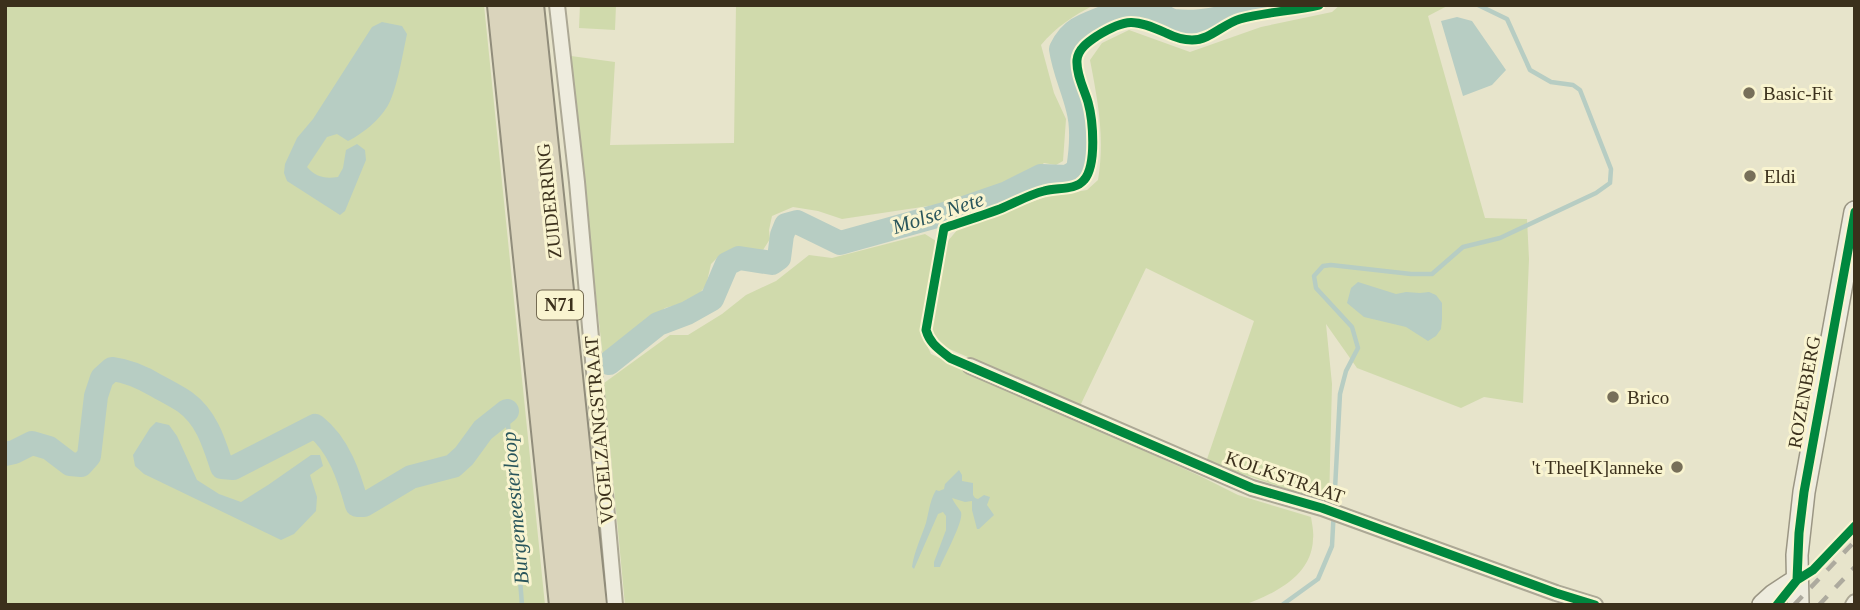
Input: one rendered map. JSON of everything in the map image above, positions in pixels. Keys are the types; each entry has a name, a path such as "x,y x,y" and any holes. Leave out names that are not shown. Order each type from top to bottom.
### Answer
{"highway":[{"name":"ZUIDERRING","path":"502,5 564,605"},
{"name":"ZUIDERRING","path":"529,5 592,605"}],"main road":[{"name":"ROZENBERG","path":"1798,605 1798,544 1804,492 1855,212"},
{"path":"1763,605 1797,580"}],"street":[{"name":"VOGELZANGSTRAAT","path":"557,5 577,182 615,605"},
{"name":"KOLKSTRAAT","path":"970,366 1251,488 1301,500 1595,605"}],"green space":[{"path":"5,5 484,5 545,605 5,605"},
{"path":"580,5 616,5 615,30 579,28"},
{"path":"736,5 1094,5 1065,22 1041,45 1054,93 1066,119 1063,161 1056,165 1044,163 1027,176 942,204 842,219 793,207 772,216 770,239 763,250 735,250 720,255 711,264 706,286 692,301 665,308 603,357 571,56 615,62 610,145 734,143"},
{"path":"1340,5 1449,5 1428,16 1485,218 1527,219 1529,259 1523,403 1484,397 1461,408 1357,368 1326,324 1332,384 1329,503 1206,462 1254,321 1146,268 1080,406 938,344 930,334 947,242 958,229 1045,197 1087,190 1098,180 1101,134 1090,60 1102,43 1129,30 1190,52 1261,27 1332,12"},
{"path":"925,234 936,241 920,330 931,354 1238,495 1311,517 1311,552 1299,573 1279,589 1244,605 625,605 604,383 670,335 688,335 746,295 776,281 809,255 832,258"}],"shaded area":[{"path":"1457,17 1472,21 1506,70 1492,85 1463,96 1441,21"},
{"path":"382,22 402,26 407,34 396,84 388,106 373,124 348,141 337,134 327,137 307,167 321,176 338,177 343,168 346,150 357,144 365,150 366,160 345,211 340,215 287,181 285,164 297,138 313,119 372,27"},
{"path":"1358,282 1396,294 1429,292 1436,295 1442,303 1441,329 1428,341 1406,327 1364,317 1347,303 1351,288"},
{"path":"156,422 169,425 177,436 197,480 219,494 241,502 311,455 320,455 323,466 310,475 317,497 316,511 294,534 281,540 144,474 135,466 133,455"},
{"path":"959,470 962,481 973,483 975,498 984,495 990,497 987,505 994,515 977,529 972,501 952,498 961,512 961,517 940,567 934,567 934,562 946,530 946,516 943,512 938,514 914,569 914,556 934,494 936,490 944,489 945,484"}],"waterway":[{"name":"Molse Nete","path":"609,363 658,324 687,313 712,299 727,264 739,258 772,263 779,258 786,225 797,222 840,243 955,211 1007,193 1041,176 1067,177 1078,170 1080,116 1061,49 1078,29 1139,6 1149,7 1170,20 1185,22 1220,18 1265,5"},
{"path":"1282,605 1318,579 1332,546 1340,394 1346,371 1358,348 1352,327 1316,288 1314,276 1323,266 1331,265 1432,274 1463,247 1500,238 1596,193 1610,183 1611,169 1580,90 1573,85 1551,82 1530,70 1507,19 1478,5"},
{"name":"Molse Nete","path":"5,454 32,443 49,448 70,464 81,465 89,456 96,396 102,378 112,369 141,377 193,408 209,432 222,467 233,468 315,426 337,452 347,472 357,505 364,505 411,477 453,466 483,430 507,411"},
{"name":"Burgemeesterloop","path":"507,411 522,605"}],"railway":[{"path":"1794,605 1855,541"},
{"path":"1819,605 1855,567"}],"cycle path":[{"path":"1319,5 1240,19 1199,39 1182,39 1131,22 1116,26 1087,43 1079,52 1077,65 1091,120 1093,142 1088,173 1076,186 1038,193 944,228 926,330 928,335 935,346 950,358 1252,488 1322,508 1595,605"},
{"path":"1797,580 1804,492 1855,212"},
{"path":"1777,605 1797,580 1813,570 1855,526"}],"place":[{"name":"Basic-Fit","path":"1749,93"},
{"name":"Eldi","path":"1750,176"},
{"name":"Brico","path":"1613,397"},
{"name":"'t Thee[K]anneke","path":"1677,467"}]}
